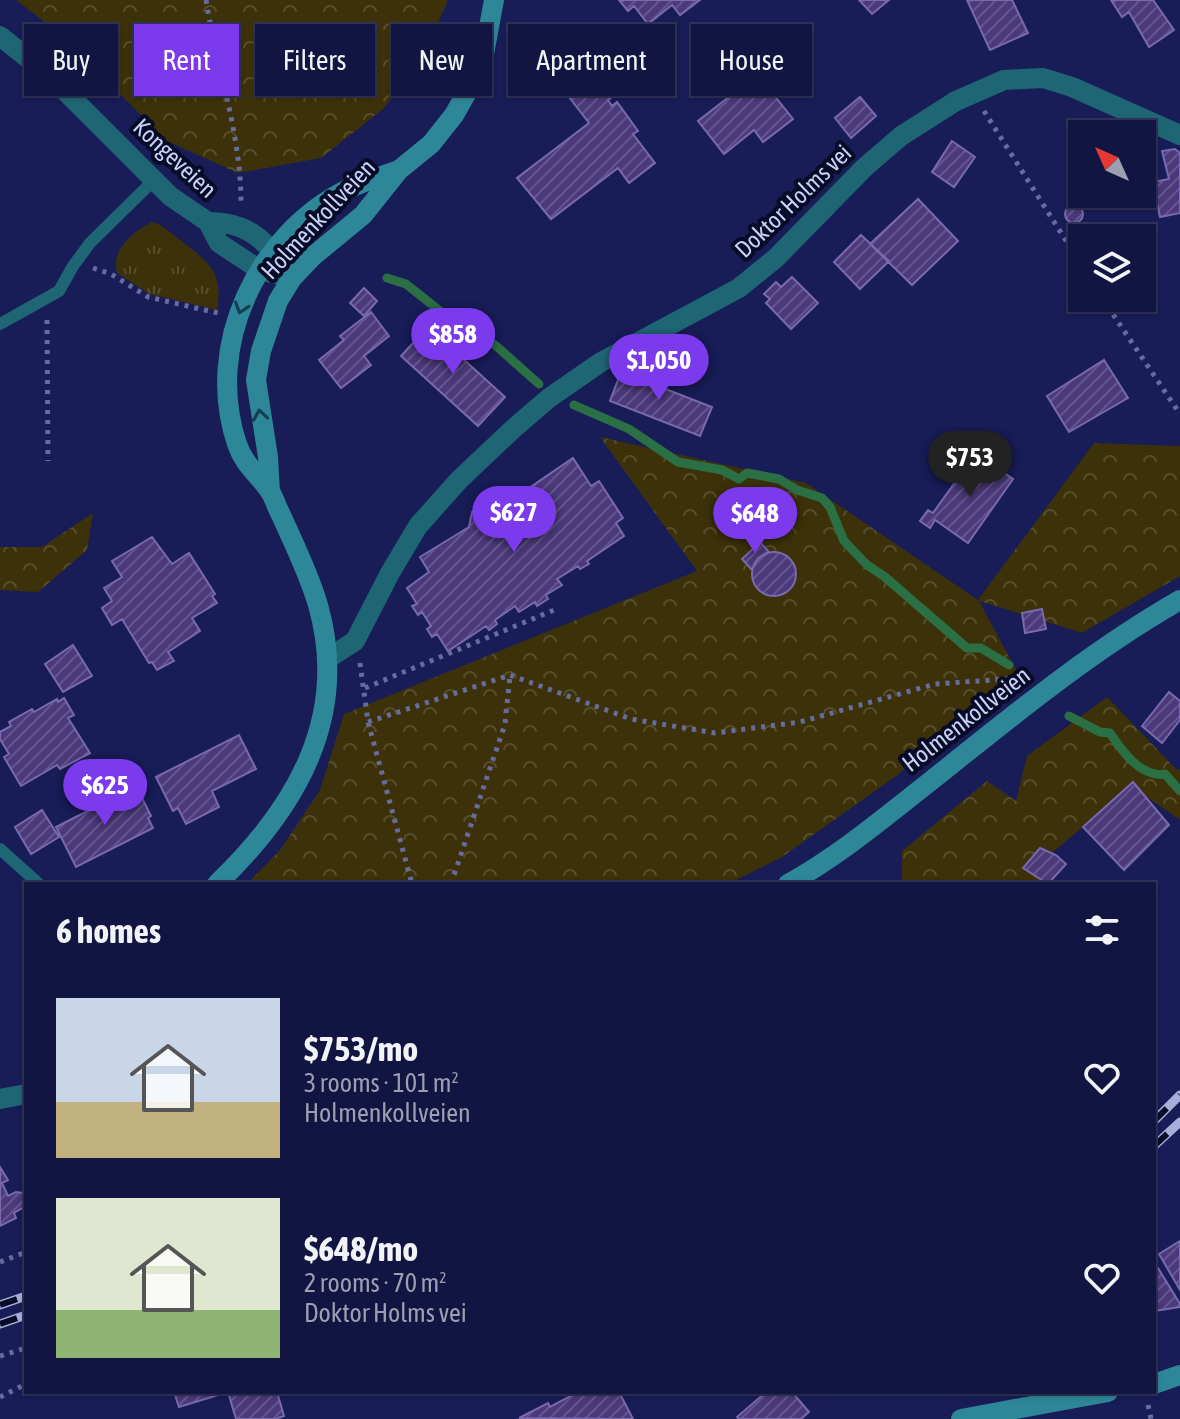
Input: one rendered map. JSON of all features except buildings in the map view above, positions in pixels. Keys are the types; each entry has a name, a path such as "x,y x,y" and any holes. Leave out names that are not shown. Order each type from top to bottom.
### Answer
{"main road":[{"name":"Holmenkollveien","path":"270,492 257,366 278,301 292,278 333,238 363,215 399,170 431,144 465,99 484,54 494,0"},
{"name":"Holmenkollveien","path":"219,882 266,832 302,778 321,722 327,659 318,605 270,492 245,463 233,431 228,393 229,357 234,330 246,293 260,270 301,222 347,190 399,170"},
{"name":"Holmenkollveien","path":"791,882 853,842 1036,696 1134,626 1180,600"},
{"path":"1156,1383 1180,1375"},
{"path":"961,1419 1097,1394"}],"street":[{"name":"Kongeveien","path":"0,36 50,76 181,205 208,222 219,243 260,270 292,278"},
{"name":"Doktor Holms vei","path":"355,641 418,526 459,480 513,429 549,398 601,362 739,288 776,258 864,168 901,136 973,93 1004,80 1043,78 1072,87 1180,135"},
{"name":"Kongeveien","path":"208,222 229,222 243,227 274,252 292,278"},
{"path":"327,659 355,641"},
{"path":"0,1099 24,1094"}],"lane":[{"path":"0,324 59,291 90,243 154,180"},
{"path":"0,849 37,882"}],"path":[{"path":"206,0 231,115 241,183 241,209"},
{"path":"973,93 1068,244"},
{"path":"75,263 111,274 148,297 222,314"},
{"path":"47,299 48,461"},
{"path":"1111,312 1180,414"},
{"path":"365,688 559,608"},
{"path":"355,641 365,688 368,722 411,882"},
{"path":"368,722 510,675 631,719 715,733 800,722 935,684 1022,678"},
{"path":"452,882 505,724 510,675"},
{"path":"0,1262 24,1253"},
{"path":"0,1356 24,1349"},
{"path":"0,1397 24,1385"}],"green space":[{"path":"16,0 448,0 438,24 391,24 393,96 383,109 321,158 238,173 167,141 118,92 118,24 47,24"},
{"path":"152,222 170,232 212,269 218,286 217,310 149,294 117,273 120,249 131,236"},
{"path":"600,437 806,483 978,600 1094,443 1180,446 1180,576 1082,633 979,601 1019,675 896,776 782,857 732,882 249,882 280,850 320,790 344,714 697,571"},
{"path":"93,513 87,550 38,592 0,590 0,547 42,547"},
{"path":"1107,697 1177,770 1180,769 1180,820 1131,786 1033,869 1052,882 902,882 902,851 987,781 1016,801 1027,756"}],"waterway":[{"path":"387,278 406,284 460,327 495,345 539,384"},
{"path":"574,405 629,429 678,462 722,470 739,479 747,473 779,479 797,490 822,498 830,507 844,541 867,565 967,648 981,648 1009,665"},
{"path":"1069,716 1100,732 1110,733 1140,768 1165,774 1180,791"}],"railway":[{"path":"1156,1119 1180,1095"},
{"path":"1156,1144 1180,1122"},
{"path":"0,1305 24,1297"},
{"path":"0,1324 24,1316"}]}
